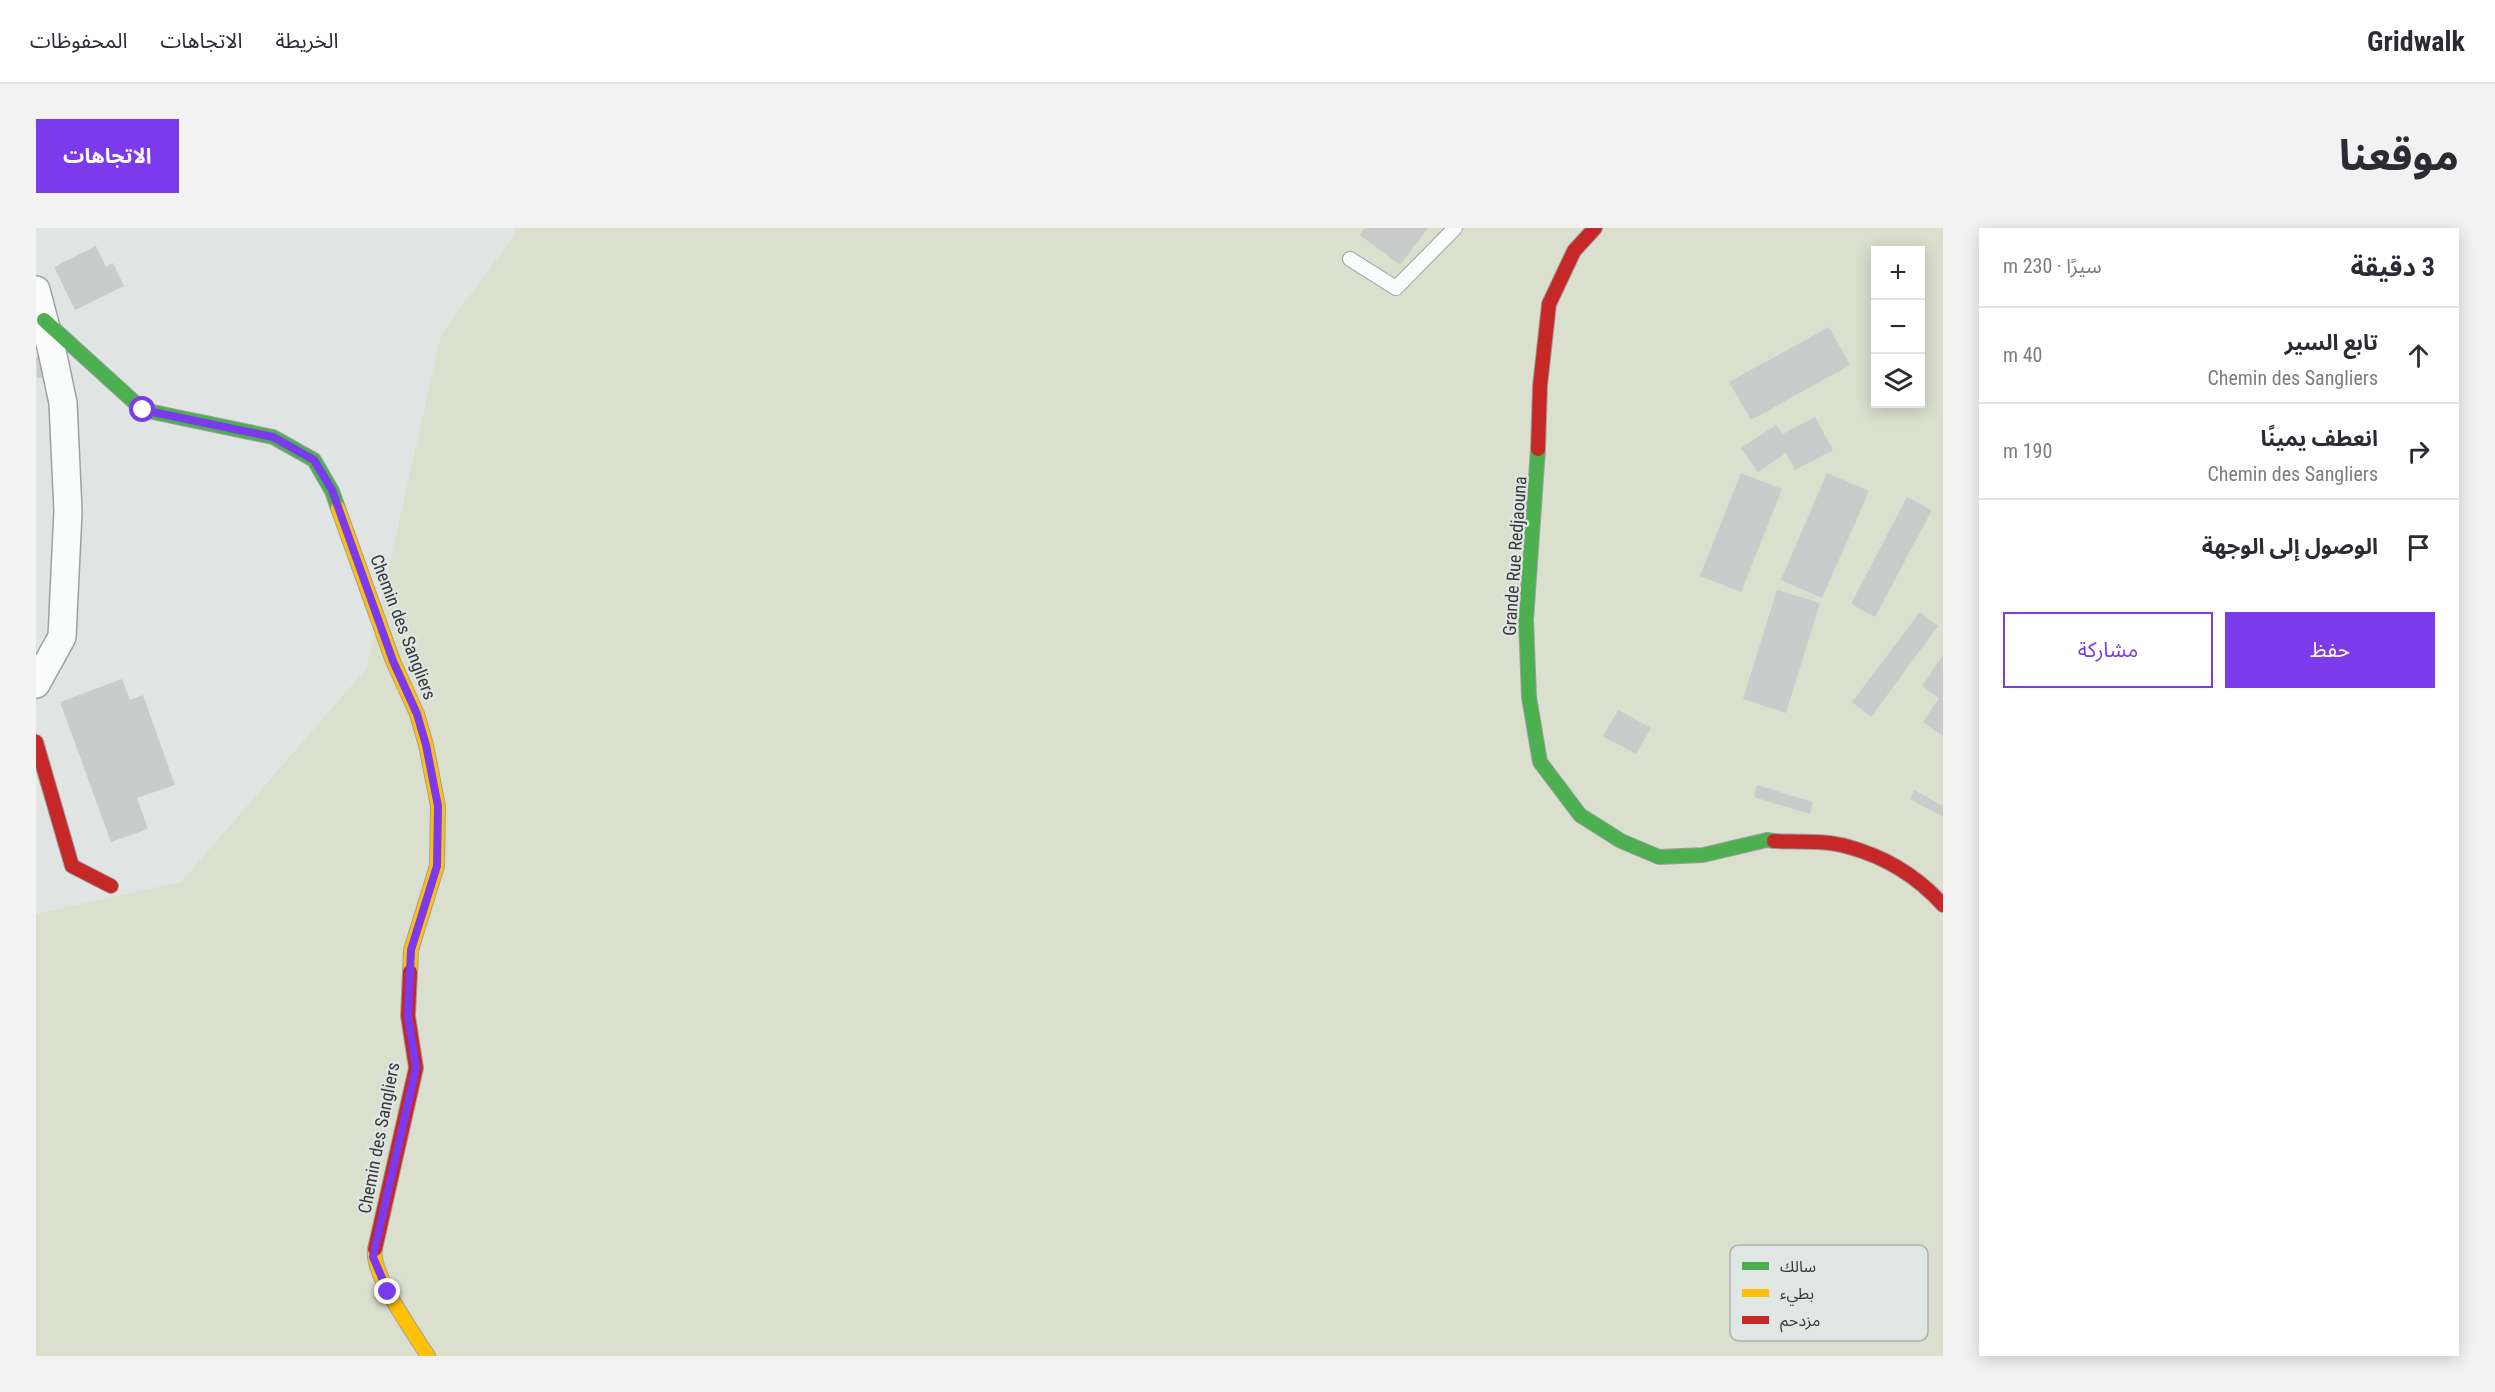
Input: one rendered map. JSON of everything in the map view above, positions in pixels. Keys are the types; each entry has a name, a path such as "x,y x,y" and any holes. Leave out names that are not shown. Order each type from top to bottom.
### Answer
{"street":[{"name":"Grande Rue Redjaouna","path":"1595,228 1574,251 1549,304 1540,386 1538,466 1526,620 1529,698 1540,762 1580,815 1621,842 1659,857 1703,855 1767,840 1847,846 1890,862 1933,894 1943,905"},
{"path":"36,290 63,403 68,511 62,637 36,684"},
{"name":"Chemin des Sangliers","path":"44,320 143,410 273,437 314,460 332,490 393,661 417,714 426,745 438,806 437,866 411,950 408,1016 416,1068 373,1257 388,1292 428,1356"},
{"path":"36,742 72,866 111,886"}],"lane":[{"path":"1350,259 1396,288 1455,228"}],"green space":[{"path":"514,228 1943,228 1943,1356 36,1356 36,914 181,882 366,669 441,335 515,234"}],"building":[{"path":"1365,228 1428,228 1400,265 1360,235"},
{"path":"96,246 106,267 113,263 124,286 75,310 54,267"},
{"path":"1829,327 1850,365 1751,420 1729,382"},
{"path":"51,354 55,375 37,378 36,357"},
{"path":"1815,417 1833,450 1795,470 1786,453 1758,472 1741,448 1776,425 1783,434"},
{"path":"1741,473 1782,489 1741,592 1700,576"},
{"path":"1827,473 1869,491 1822,598 1781,580"},
{"path":"1907,497 1932,510 1875,617 1851,604"},
{"path":"1777,590 1820,603 1786,713 1743,699"},
{"path":"1920,612 1938,626 1871,717 1852,702"},
{"path":"1943,655 1943,736 1923,722 1939,698 1922,686"},
{"path":"122,679 130,700 143,695 175,785 137,798 148,829 111,842 60,702"},
{"path":"1618,710 1651,728 1636,754 1603,736"},
{"path":"1757,785 1813,802 1810,814 1754,797"},
{"path":"1914,790 1943,806 1943,817 1910,799"}],"traffic: fast":[{"path":"44,320 143,410 273,437 314,460 332,491 338,508"},
{"path":"1538,449 1526,620 1529,697 1540,762 1580,815 1621,841 1659,857 1703,855 1767,840 1774,841"}],"traffic: slow":[{"path":"338,508 393,661 417,714 426,745 438,806 437,866 411,950 410,972"},
{"path":"375,1249 375,1259 386,1287 428,1356"}],"traffic: jam":[{"path":"1538,449 1540,386 1549,304 1574,251 1595,228"},
{"path":"36,742 72,866 111,886"},
{"path":"1774,841 1831,843 1862,851 1900,869 1943,905"},
{"path":"375,1249 416,1068 408,1016 410,972"}],"route":[{"path":"143,410 273,437 314,460 332,490 393,661 417,714 426,745 438,806 437,866 411,950 408,1016 416,1068 373,1257 388,1292"}]}
